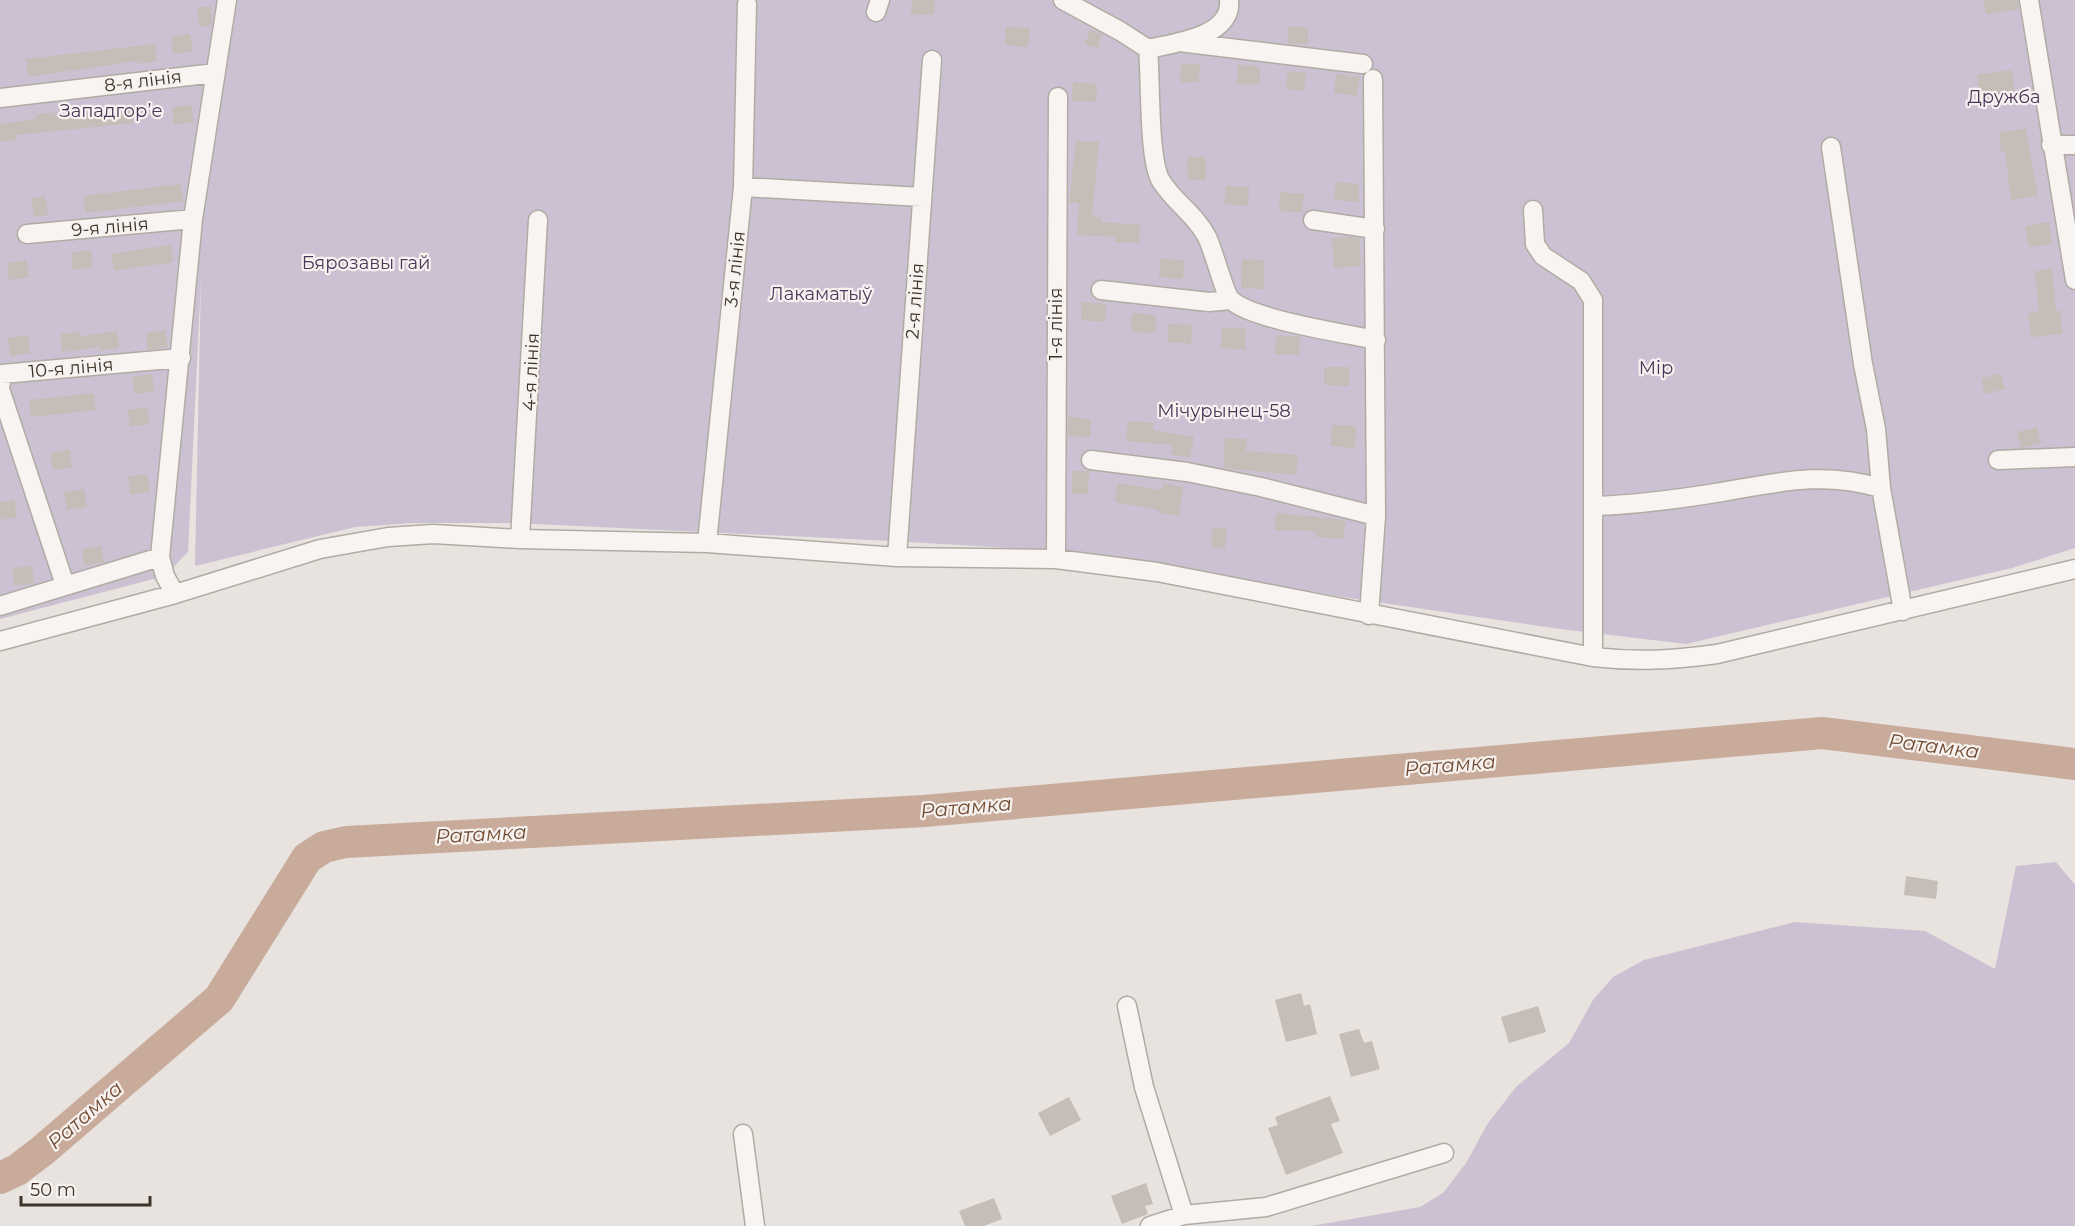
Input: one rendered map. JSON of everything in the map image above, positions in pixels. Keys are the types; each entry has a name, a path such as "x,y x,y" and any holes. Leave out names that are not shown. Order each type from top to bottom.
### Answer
{"street":[{"path":"175,594 165,576 160,557 193,219 227,0"},
{"path":"1063,0 1148,49 1179,42 1215,29 1224,21 1230,8 1229,0"},
{"path":"2029,0 2051,146 2075,280"},
{"name":"3-я лінія","path":"708,538 742,187 747,4"},
{"path":"1179,42 1368,72 1375,229 1376,340 1376,516 1369,615"},
{"path":"1148,49 1154,152 1159,178 1171,195 1192,213 1207,237 1220,267 1225,290 1231,300 1253,313 1376,340"},
{"name":"2-я лінія","path":"898,549 932,60"},
{"name":"8-я лінія","path":"0,98 215,73"},
{"name":"1-я лінія","path":"1055,554 1058,98"},
{"path":"2051,146 2075,145"},
{"path":"1831,147 1863,364 1876,429 1881,488 1902,611"},
{"path":"742,187 922,197"},
{"path":"1533,210 1535,244 1543,256 1581,281 1593,300 1593,657"},
{"name":"9-я лінія","path":"27,234 193,219"},
{"name":"4-я лінія","path":"522,531 538,220"},
{"path":"1313,220 1375,229"},
{"path":"1101,290 1209,302 1231,300"},
{"name":"10-я лінія","path":"65,585 0,389 2,374 181,358"},
{"path":"1998,460 2075,457"},
{"path":"1090,460 1187,472 1376,516"},
{"path":"1593,506 1644,504 1812,478 1856,480 1881,488"},
{"path":"0,642 175,594 320,549 352,542 433,534 522,531 1055,554 1593,657 1665,662 1717,654 2075,569"},
{"path":"0,606 160,557"},
{"path":"1127,1006 1144,1087 1184,1215"},
{"path":"743,1134 754,1226"},
{"path":"1150,1226 1184,1215 1266,1207 1444,1153"}],"green space":[{"path":"0,0 2075,0 2075,548 2012,568 1686,644 1560,629 1356,599 1061,551 891,541 515,523 413,523 355,527 195,566 201,279 188,552 165,576 0,619"},
{"path":"2056,862 2075,885 2075,1226 1311,1226 1420,1207 1443,1193 1466,1163 1488,1123 1516,1087 1569,1043 1593,1000 1613,977 1644,960 1795,922 1925,931 1995,969 2016,866"}],"building":[{"path":"912,0 935,0 934,15 911,14"},
{"path":"1984,0 2018,0 2019,9 1986,14"},
{"path":"211,6 212,25 199,27 197,8"},
{"path":"1006,27 1030,28 1028,47 1005,45"},
{"path":"1288,27 1308,27 1308,44 1288,44"},
{"path":"1090,30 1102,34 1098,48 1085,44"},
{"path":"190,34 193,51 173,54 171,37"},
{"path":"155,44 157,61 138,64 137,61 28,77 26,59"},
{"path":"1181,64 1200,64 1199,82 1180,82"},
{"path":"1238,64 1260,67 1260,85 1237,84"},
{"path":"2012,70 2015,94 1980,99 1977,75"},
{"path":"1288,71 1306,73 1304,91 1286,89"},
{"path":"1336,74 1360,77 1357,96 1334,93"},
{"path":"1073,82 1097,84 1096,102 1072,101"},
{"path":"131,105 133,123 16,135 16,140 0,142 0,124 36,119 35,115 55,112 55,116"},
{"path":"191,105 194,122 174,125 172,107"},
{"path":"2026,129 2038,196 2011,200 2005,151 2001,152 1999,132"},
{"path":"1076,141 1099,142 1092,217 1102,218 1102,222 1140,225 1139,243 1115,242 1115,237 1077,235 1079,203 1069,202"},
{"path":"1187,157 1206,157 1206,180 1188,180"},
{"path":"1336,182 1359,184 1358,202 1334,200"},
{"path":"180,184 183,201 86,213 83,196"},
{"path":"1226,186 1249,187 1248,206 1224,204"},
{"path":"1280,192 1304,194 1302,212 1279,211"},
{"path":"45,196 48,215 34,216 31,198"},
{"path":"2049,222 2052,244 2029,247 2025,226"},
{"path":"1332,238 1359,238 1361,266 1334,268"},
{"path":"171,245 173,262 114,271 111,254"},
{"path":"91,250 93,267 73,270 71,253"},
{"path":"1160,259 1184,260 1183,279 1159,277"},
{"path":"1242,259 1264,260 1264,289 1241,288"},
{"path":"26,260 29,277 9,280 7,263"},
{"path":"2052,269 2056,311 2060,310 2062,334 2031,337 2028,314 2039,312 2035,271"},
{"path":"1082,302 1106,304 1105,322 1081,320"},
{"path":"1132,313 1156,315 1155,333 1131,332"},
{"path":"1169,324 1193,325 1191,344 1168,342"},
{"path":"1222,328 1246,329 1245,350 1221,348"},
{"path":"165,330 168,347 148,350 146,333"},
{"path":"117,331 119,348 99,351 99,347 62,352 60,334 79,332 80,336"},
{"path":"28,335 30,353 10,356 8,338"},
{"path":"1276,335 1300,337 1299,355 1275,354"},
{"path":"1324,367 1349,367 1349,386 1324,385"},
{"path":"2001,373 2005,389 1985,394 1981,379"},
{"path":"152,374 154,391 135,394 132,377"},
{"path":"94,393 96,410 31,417 29,400"},
{"path":"147,407 149,424 130,427 127,410"},
{"path":"1068,417 1091,419 1090,437 1068,436"},
{"path":"1128,421 1154,423 1153,430 1194,437 1190,458 1171,454 1173,445 1126,441"},
{"path":"1332,425 1356,426 1355,448 1331,446"},
{"path":"2037,427 2041,443 2021,448 2017,432"},
{"path":"1225,438 1247,439 1246,451 1298,455 1296,475 1223,468"},
{"path":"70,450 72,467 53,470 50,453"},
{"path":"1072,471 1089,471 1088,494 1072,494"},
{"path":"147,474 150,492 130,494 128,477"},
{"path":"1118,483 1162,490 1163,483 1183,487 1179,516 1115,502"},
{"path":"84,489 87,507 67,510 64,492"},
{"path":"14,500 17,517 0,520 0,502"},
{"path":"1276,513 1345,520 1344,539 1315,537 1316,531 1275,530"},
{"path":"1213,527 1227,528 1225,549 1211,547"},
{"path":"101,546 104,562 84,566 82,549"},
{"path":"32,566 34,583 15,586 12,568"},
{"path":"1906,876 1938,881 1936,899 1904,895"},
{"path":"1301,993 1304,1006 1310,1004 1317,1034 1286,1042 1275,1000"},
{"path":"1538,1006 1546,1032 1509,1043 1501,1017"},
{"path":"1359,1029 1364,1043 1372,1041 1380,1069 1351,1077 1339,1034"},
{"path":"1330,1096 1340,1121 1331,1124 1343,1153 1286,1175 1268,1128 1278,1125 1275,1117"},
{"path":"1069,1097 1081,1120 1050,1136 1038,1113"},
{"path":"1146,1183 1153,1204 1145,1206 1148,1214 1122,1224 1111,1196"},
{"path":"994,1198 1002,1219 984,1226 965,1226 959,1211"}],"waterway":[{"name":"Ратамка","path":"0,1178 17,1170 42,1151 219,999 307,858 324,847 346,842 924,811 1822,733 2075,764"}],"park label":[{"name":"Дружба","path":"2004,97"},
{"name":"Западгорʼе","path":"111,111"},
{"name":"Бярозавы гай","path":"366,263"},
{"name":"Лакаматыў","path":"821,294"},
{"name":"Мір","path":"1656,368"},
{"name":"Мічурынец-58","path":"1224,411"}]}
